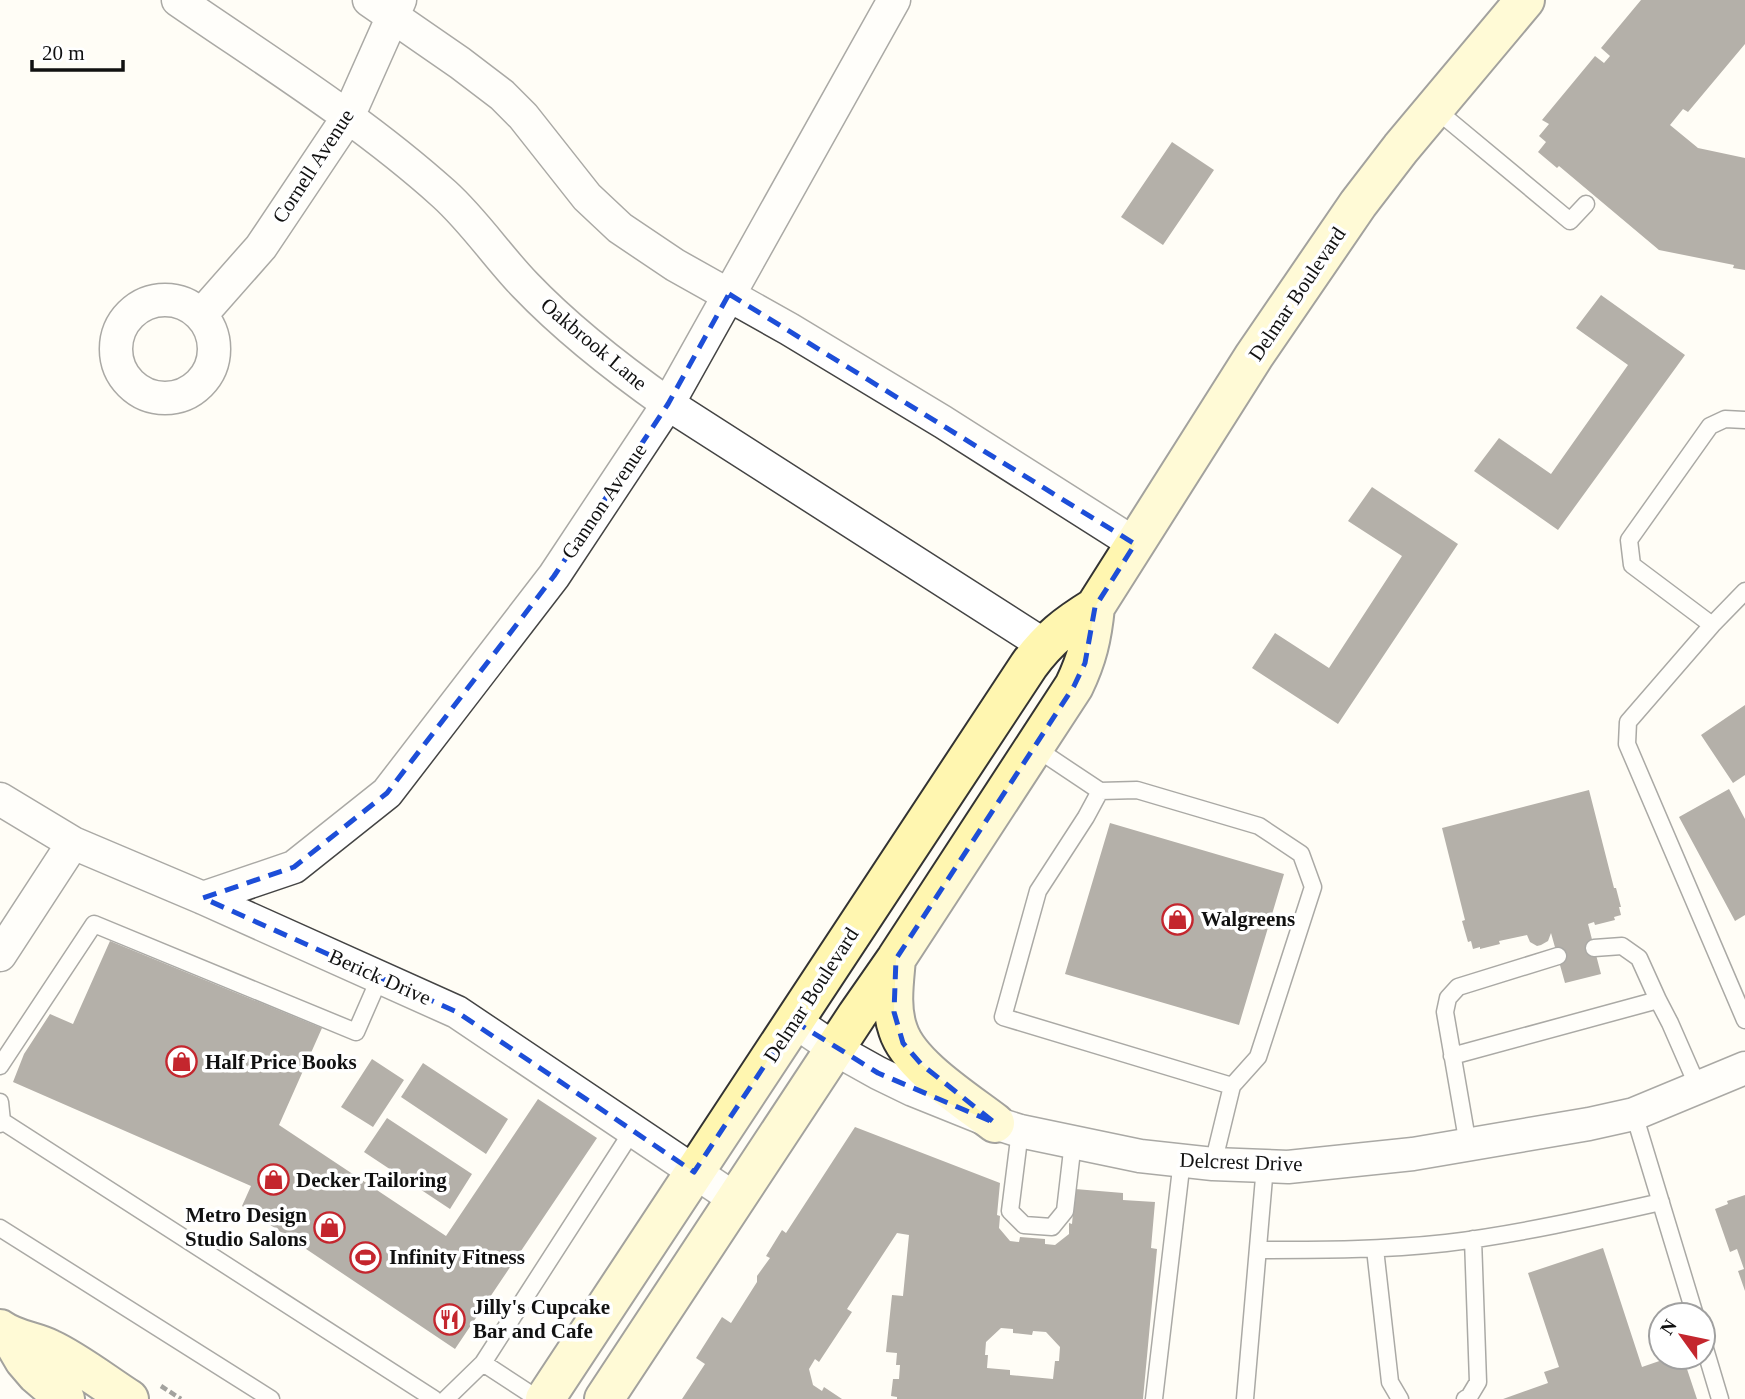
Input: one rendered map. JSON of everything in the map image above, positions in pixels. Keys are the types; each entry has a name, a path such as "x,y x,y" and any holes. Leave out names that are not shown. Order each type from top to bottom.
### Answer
{"main road":[{"name":"Delmar Boulevard","path":"545,1399 1021,676 1044,645 1068,624 1095,607 1254,356 1314,268 1434,108 1525,0"},
{"name":"Delmar Boulevard","path":"604,1399 1074,687 1085,663 1095,607"},
{"path":"896,959 894,1012 903,1043 921,1064 1007,1127"},
{"path":"3,1340 65,1399"},
{"path":"3,1340 34,1342 53,1350 129,1399"}],"street":[{"name":"Oakbrook Lane","path":"178,0 404,158 447,197 524,284 562,321 625,373 668,404 1044,645"},
{"name":"Gannon Avenue","path":"204,898 294,867 387,793 554,576 668,404 894,0"},
{"name":"Cornell Avenue","path":"201,315 261,247 348,117 387,5"},
{"path":"387,5 502,95 523,116 587,197 620,228 675,265 729,294 932,415 1135,544"},
{"name":"Berick Drive","path":"0,799 74,843 204,898 457,1012 735,1199"},
{"path":"0,955 74,843"},
{"name":"Delcrest Drive","path":"794,1021 835,1049 878,1073 1007,1127 1140,1156 1213,1164 1287,1167 1413,1154 1589,1125 1634,1114 1745,1068"}],"lane":[{"path":"1434,108 1570,221 1586,204"},
{"path":"1712,625 1632,565 1629,540 1710,426 1726,419 1745,421"},
{"path":"1745,591 1628,722 1627,744 1745,1020"},
{"path":"1034,747 1101,791 1137,790 1259,826 1301,854 1313,887 1258,1057 1232,1086 1213,1164"},
{"path":"1101,791 1038,891 1003,1017 1232,1086"},
{"path":"0,1066 94,924 356,1032 380,978"},
{"path":"1594,948 1622,946 1639,958 1698,1087"},
{"path":"1468,1145 1445,1012 1448,998 1458,987 1558,956"},
{"path":"1452,1056 1658,1000"},
{"path":"0,1102 1,1123 434,1399"},
{"path":"1634,1114 1691,1301"},
{"path":"1007,1127 1010,1211 1024,1225 1052,1227 1065,1211 1073,1142"},
{"path":"446,1399 483,1363 633,1130"},
{"path":"1154,1399 1182,1160"},
{"path":"1245,1399 1265,1166"},
{"path":"1258,1250 1376,1249 1445,1243 1548,1228 1661,1202"},
{"path":"0,1228 271,1399"},
{"path":"1465,1399 1478,1382 1473,1239"},
{"path":"1376,1249 1390,1382 1400,1399"},
{"path":"483,1363 538,1399"},
{"path":"1712,1371 1720,1399"}],"highlighted area":[{"path":"729,294 1135,544 1095,607 1085,663 1074,686 896,959 894,1012 903,1043 921,1064 995,1123 878,1073 794,1021 694,1172 457,1012 203,898 294,867 387,793 554,576 668,404"}],"building":[{"path":"1641,0 1745,0 1745,44 1688,112 1683,109 1670,125 1698,148 1745,158 1745,270 1733,268 1734,265 1659,250 1559,166 1557,168 1538,152 1546,142 1539,136 1549,124 1542,120 1595,56 1604,63 1610,56 1601,48"},
{"path":"1172,142 1214,170 1163,245 1121,217"},
{"path":"1601,295 1685,355 1558,530 1474,471 1499,438 1551,474 1628,365 1576,328"},
{"path":"1372,487 1458,544 1338,724 1252,668 1275,633 1329,668 1402,556 1348,521"},
{"path":"1745,705 1745,775 1733,783 1701,735"},
{"path":"1729,789 1745,819 1745,915 1735,921 1679,817"},
{"path":"1589,790 1621,907 1621,915 1614,917 1615,920 1588,924 1601,974 1565,983 1551,933 1548,941 1537,946 1530,942 1527,935 1473,949 1462,921 1465,920 1442,828"},
{"path":"1110,823 1284,874 1239,1025 1065,974"},
{"path":"110,941 322,1028 279,1125 446,1236 538,1099 597,1138 455,1349 242,1206 251,1186 13,1082 24,1054 50,1014 73,1024"},
{"path":"372,1059 404,1080 373,1127 341,1107"},
{"path":"423,1063 508,1119 486,1154 401,1097"},
{"path":"387,1118 472,1174 450,1209 364,1152"},
{"path":"855,1127 1000,1183 997,1215 1000,1216 999,1228 1010,1241 1019,1242 1020,1237 1045,1239 1045,1244 1055,1245 1069,1234 1075,1189 1123,1193 1123,1200 1155,1202 1151,1248 1157,1249 1143,1399 897,1399 891,1396 893,1379 899,1379 900,1365 896,1365 897,1353 886,1352 892,1295 903,1296 909,1235 897,1233 847,1309 852,1312 819,1362 815,1359 809,1369 813,1385 822,1391 824,1387 842,1399 682,1399 705,1364 696,1358 722,1317 731,1323 770,1258 766,1256 782,1230 786,1233","holes":["1001,1328 1013,1329 1013,1333 1032,1335 1033,1331 1046,1332 1060,1347 1053,1379 1010,1375 1010,1370 987,1368 986,1342"]},
{"path":"1745,1195 1745,1291 1738,1271 1744,1269 1737,1249 1730,1252 1715,1209 1728,1204 1727,1201"},
{"path":"1603,1248 1642,1367 1647,1365 1647,1371 1688,1371 1697,1399 1503,1399 1548,1383 1544,1372 1559,1367 1528,1273"}],"place":[{"name":"Walgreens","path":"1178,919"},
{"name":"Half Price Books","path":"182,1062"},
{"name":"Decker Tailoring","path":"273,1180"},
{"name":"Metro Design Studio Salons","path":"330,1227"},
{"name":"Infinity Fitness","path":"366,1257"},
{"name":"Jilly's Cupcake Bar and Cafe","path":"450,1319"}]}
